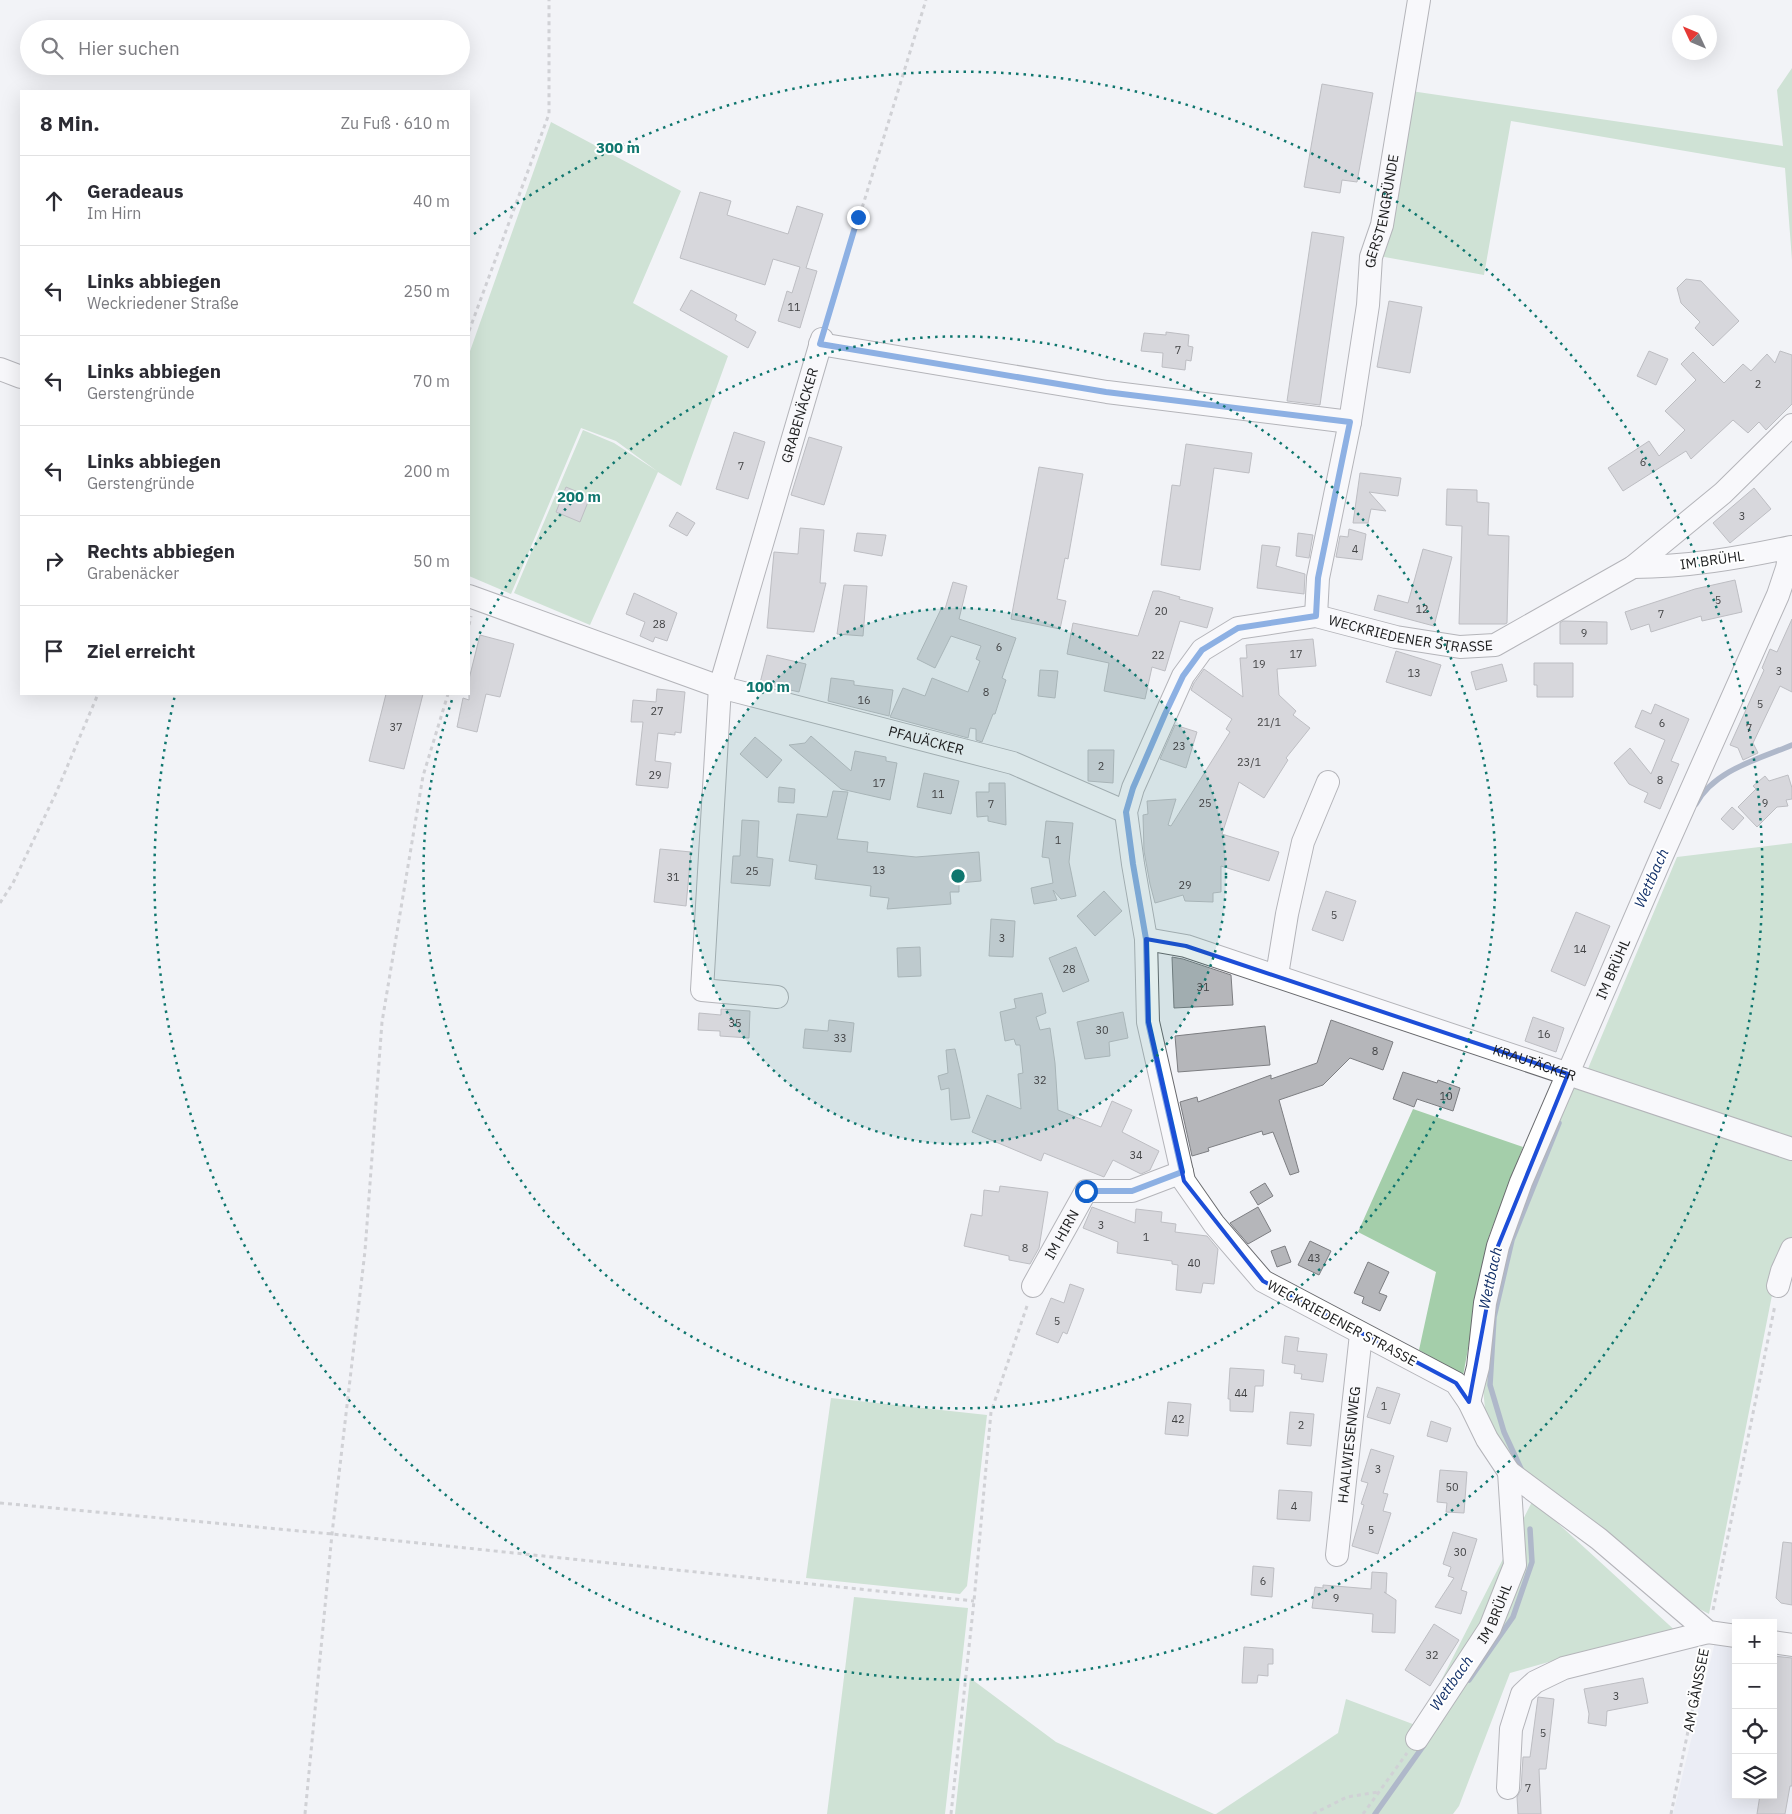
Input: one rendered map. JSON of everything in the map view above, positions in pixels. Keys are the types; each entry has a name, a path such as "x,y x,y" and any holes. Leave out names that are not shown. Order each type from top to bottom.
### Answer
{"street":[{"name":"GERSTENGRÜNDE","path":"1316,616 1318,578 1350,422 1368,305 1371,256 1382,225 1419,0"},
{"path":"821,342 1106,392 1350,422"},
{"name":"GRABENÄCKER","path":"720,687 821,342"},
{"path":"0,369 20,377"},
{"name":"WECKRIEDENER STRASSE","path":"1708,1632 1600,1538 1509,1472 1487,1439 1470,1402 1456,1383 1263,1281 1214,1224 1184,1181 1148,1022 1146,939 1126,812 1133,788 1183,676 1202,650 1238,628 1316,616 1396,637 1460,647 1494,645 1633,567 1723,493 1792,425"},
{"name":"IM BRÜHL","path":"1470,1402 1478,1367 1485,1303 1498,1246 1521,1182 1661,858 1778,595 1788,568 1791,547 1727,560 1660,567 1633,567"},
{"name":"PFAUÄCKER","path":"470,596 720,687 1013,763 1126,812"},
{"path":"720,687 702,990 777,997"},
{"path":"1277,975 1287,914 1303,842 1328,782"},
{"name":"KRAUTÄCKER","path":"1146,939 1186,946 1277,975 1792,1149"},
{"name":"IM HIRN","path":"1033,1286 1086,1191 1132,1191 1182,1172"},
{"path":"1784,1285 1792,1249"},
{"name":"HAALWIESENWEG","path":"1337,1555 1361,1334"},
{"name":"IM BRÜHL","path":"1417,1739 1490,1628 1516,1565 1509,1472"},
{"path":"1708,1632 1732,1635"},
{"name":"AM GÄNSSEE","path":"1508,1788 1511,1729 1522,1694 1535,1682 1564,1668 1708,1632"},
{"path":"1777,1643 1792,1645"}],"path":[{"path":"470,328 548,114 549,0"},
{"path":"821,342 926,0"},
{"path":"0,903 13,883 56,793 98,695"},
{"path":"305,1814 332,1534 365,1251 382,1022 423,776 448,695"},
{"path":"1708,1632 1784,1285"},
{"path":"952,1814 991,1412 1033,1286"},
{"path":"0,1503 332,1534 974,1602"},
{"name":"AM GÄNSSEE","path":"1671,1814 1708,1632"},
{"path":"1363,1814 1417,1739"},
{"path":"1313,1814 1347,1797 1379,1792"}],"highlighted area":[{"path":"1146,939 1186,946 1568,1074 1498,1246 1469,1402 1456,1383 1263,1281 1184,1181 1148,1022"}],"shaded area":[{"path":"1716,1638 1732,1640 1732,1799 1777,1799 1777,1644 1792,1646 1792,1814 1673,1814"}],"green space":[{"path":"1792,68 1792,260 1785,168 1511,121 1484,275 1379,256 1411,91 1783,146 1777,90"},
{"path":"551,122 681,191 633,303 728,356 681,486 658,472 590,625 514,593 583,430 614,443 657,471 616,441 581,428 511,594 470,576 470,351"},
{"path":"1792,843 1792,1143 1587,1071 1677,857"},
{"path":"1564,1086 1581,1086 1792,1159 1792,1237 1776,1275 1709,1614 1677,1597 1523,1479 1486,1419 1482,1378 1492,1278"},
{"path":"1413,1109 1523,1147 1489,1236 1463,1376 1419,1350 1436,1272 1358,1232"},
{"path":"831,1398 987,1415 967,1586 960,1594 806,1578"},
{"path":"1535,1496 1551,1517 1680,1635 1570,1656 1510,1673 1459,1806 1453,1814 1216,1814 1338,1733 1346,1699 1418,1726"},
{"path":"854,1597 968,1608 945,1814 827,1814"},
{"path":"970,1678 1056,1742 1214,1814 955,1814"}],"building":[{"path":"1322,84 1373,93 1357,182 1342,180 1340,193 1304,187"},
{"path":"700,192 731,201 727,215 788,234 797,206 823,214 806,268 817,271 800,328 778,321 787,291 792,293 800,267 773,259 765,285 680,258"},
{"path":"1312,232 1344,237 1320,405 1287,401"},
{"path":"1686,279 1701,281 1739,321 1713,346 1695,328 1700,322 1681,303 1677,288"},
{"path":"691,290 737,315 735,320 756,332 748,348 680,310"},
{"path":"1389,301 1422,307 1410,373 1377,367"},
{"path":"1166,332 1189,335 1188,346 1193,347 1191,361 1186,360 1185,370 1162,367 1163,353 1141,351 1144,333 1166,335"},
{"path":"1649,351 1668,359 1656,385 1637,376"},
{"path":"1780,351 1792,355 1792,404 1766,430 1759,422 1748,433 1733,420 1691,459 1686,451 1623,491 1608,468 1649,441 1659,456 1685,430 1665,411 1696,380 1681,364 1693,352 1724,383 1743,364 1751,371 1767,354 1775,363"},
{"path":"734,432 765,442 748,499 716,489"},
{"path":"809,437 842,447 824,505 791,495"},
{"path":"1186,444 1252,453 1249,473 1214,468 1200,570 1161,565 1172,485 1180,486"},
{"path":"1039,467 1083,474 1068,559 1065,558 1057,599 1066,601 1060,629 1011,619"},
{"path":"1360,473 1401,478 1398,496 1369,492 1386,511 1371,509 1368,523 1353,523"},
{"path":"566,487 590,497 580,522 556,512"},
{"path":"1754,488 1771,509 1730,543 1713,523"},
{"path":"1447,489 1477,490 1477,502 1489,503 1488,535 1509,536 1507,623 1505,624 1459,624 1462,526 1446,525"},
{"path":"677,512 695,523 687,536 669,526"},
{"path":"800,528 824,530 820,583 826,583 814,632 767,628 774,552 798,554"},
{"path":"1349,529 1366,534 1362,560 1336,557 1340,536 1348,537"},
{"path":"857,533 886,535 882,556 854,551"},
{"path":"1298,533 1313,535 1309,558 1296,556"},
{"path":"1262,545 1280,547 1276,566 1305,574 1304,594 1257,588"},
{"path":"1423,549 1452,557 1434,626 1374,610 1378,595 1408,603"},
{"path":"1735,580 1742,612 1702,621 1701,616 1651,632 1649,624 1631,630 1625,612 1695,589"},
{"path":"953,582 967,586 959,619 1016,638 1002,678 1006,680 995,714 993,714 982,742 976,740 976,729 970,728 968,738 890,717 903,688 925,696 932,678 968,692 980,661 976,659 981,646 951,636 935,668 917,659 942,607 945,609"},
{"path":"844,585 867,586 863,636 837,634"},
{"path":"1153,591 1159,591 1180,597 1179,599 1213,608 1207,628 1180,621 1165,671 1152,667 1145,699 1104,691 1109,663 1067,654 1073,623 1138,636"},
{"path":"634,593 677,613 667,641 655,637 653,642 640,636 645,622 626,614"},
{"path":"1792,619 1792,692 1780,686 1753,743 1758,753 1743,760 1738,748 1730,745 1764,670 1762,668 1770,649 1777,652"},
{"path":"1563,621 1607,622 1607,644 1560,644 1560,623"},
{"path":"480,635 514,644 500,697 486,694 477,732 457,727 463,698 469,700 470,675"},
{"path":"1313,639 1316,666 1277,669 1279,695 1296,711 1293,715 1310,728 1286,758 1288,760 1264,798 1239,782 1222,834 1279,852 1269,881 1221,866 1221,892 1213,893 1213,902 1185,901 1183,895 1155,903 1144,851 1143,815 1148,814 1147,801 1176,799 1168,825 1171,826 1230,732 1226,729 1232,719 1191,690 1194,683 1204,669 1243,697 1240,658 1247,658 1246,645"},
{"path":"1396,651 1441,665 1431,696 1386,682"},
{"path":"767,655 806,664 799,692 760,683"},
{"path":"1534,663 1573,663 1573,697 1537,697 1537,685 1534,685"},
{"path":"1502,664 1507,681 1476,690 1471,672"},
{"path":"1040,670 1058,671 1055,698 1038,696"},
{"path":"831,678 854,681 854,685 893,690 889,716 828,701"},
{"path":"657,689 685,692 681,733 675,732 675,735 658,733 655,761 671,763 668,788 636,785 643,722 631,722 633,700 656,702"},
{"path":"386,695 423,695 404,769 369,761"},
{"path":"1655,704 1689,719 1671,761 1679,764 1660,809 1644,802 1648,793 1629,784 1614,763 1630,748 1651,774 1665,740 1635,727 1642,710 1651,714"},
{"path":"1175,725 1197,732 1186,768 1160,759"},
{"path":"811,736 851,771 855,751 886,757 886,761 897,763 890,800 841,789 789,745 805,743"},
{"path":"755,737 782,760 767,778 740,754"},
{"path":"1088,750 1114,750 1113,783 1088,781"},
{"path":"924,773 959,781 951,814 917,807"},
{"path":"1788,775 1792,788 1792,799 1786,800 1788,806 1777,807 1757,827 1738,807 1756,789 1753,786 1765,776 1769,781"},
{"path":"989,783 1005,783 1006,825 988,821 988,816 977,817 976,792 989,792"},
{"path":"779,787 795,789 794,803 778,802"},
{"path":"833,791 848,792 837,839 868,842 867,852 916,857 979,852 981,881 959,883 959,892 950,892 951,904 887,909 889,898 870,896 871,886 815,879 817,865 789,861 797,814 827,817"},
{"path":"1732,807 1744,818 1733,830 1721,819"},
{"path":"742,820 759,821 757,857 773,859 770,886 731,883 733,856 740,856"},
{"path":"1046,821 1073,823 1069,862 1076,896 1061,899 1053,890 1057,900 1034,904 1031,888 1053,883 1049,858 1042,857"},
{"path":"660,849 691,852 686,906 654,902"},
{"path":"1104,891 1122,911 1095,936 1077,916"},
{"path":"1326,891 1356,901 1343,941 1312,930"},
{"path":"1576,912 1610,926 1585,986 1551,971"},
{"path":"991,919 1015,921 1013,957 989,956"},
{"path":"920,947 921,976 898,977 897,948"},
{"path":"1076,947 1089,981 1063,992 1049,958"},
{"path":"1172,957 1231,975 1233,1005 1174,1008"},
{"path":"1042,993 1046,1013 1036,1017 1040,1030 1050,1028 1055,1063 1058,1110 1101,1127 1112,1101 1132,1110 1122,1132 1159,1151 1150,1170 1141,1174 1113,1160 1104,1177 1044,1153 1041,1161 972,1132 987,1095 1021,1109 1018,1074 1023,1073 1020,1045 1016,1045 1014,1039 1005,1041 1000,1012 1016,1008 1014,999"},
{"path":"721,1009 750,1011 749,1038 720,1036 720,1031 698,1030 699,1013 721,1015"},
{"path":"1123,1012 1128,1038 1109,1042 1110,1056 1085,1059 1077,1022"},
{"path":"1533,1017 1564,1028 1556,1052 1525,1041"},
{"path":"829,1020 854,1023 851,1052 803,1048 805,1029 828,1031"},
{"path":"1331,1020 1393,1042 1383,1070 1350,1058 1323,1085 1279,1100 1299,1172 1290,1175 1273,1132 1263,1135 1262,1131 1208,1148 1209,1151 1192,1156 1180,1102 1197,1097 1198,1102 1271,1075 1271,1079 1317,1063"},
{"path":"1265,1026 1270,1065 1178,1072 1175,1036"},
{"path":"955,1049 970,1118 951,1120 949,1088 941,1090 938,1076 948,1073 946,1050"},
{"path":"1403,1072 1437,1083 1438,1080 1460,1088 1453,1111 1417,1099 1414,1107 1393,1099"},
{"path":"1265,1183 1273,1196 1258,1205 1250,1192"},
{"path":"1000,1186 1048,1192 1039,1248 1030,1264 1009,1260 1009,1256 964,1246 971,1214 982,1216 984,1190 999,1192"},
{"path":"1092,1207 1135,1223 1136,1209 1162,1212 1161,1222 1176,1224 1175,1232 1207,1236 1218,1249 1214,1284 1203,1283 1201,1293 1176,1290 1178,1265 1172,1264 1172,1261 1117,1253 1118,1242 1083,1228"},
{"path":"1258,1207 1271,1231 1248,1244 1230,1223"},
{"path":"1310,1241 1331,1251 1319,1275 1298,1265"},
{"path":"1285,1246 1291,1262 1277,1267 1271,1251"},
{"path":"1368,1262 1389,1272 1379,1293 1387,1296 1380,1311 1362,1303 1364,1297 1354,1293"},
{"path":"1070,1284 1084,1289 1067,1334 1063,1332 1058,1343 1036,1334 1051,1298 1064,1303"},
{"path":"1285,1336 1299,1338 1297,1351 1327,1354 1323,1382 1301,1379 1302,1374 1294,1373 1295,1365 1282,1363"},
{"path":"1230,1368 1264,1370 1263,1386 1255,1386 1253,1412 1230,1411 1230,1399 1228,1399"},
{"path":"1377,1387 1400,1394 1390,1424 1367,1417"},
{"path":"1168,1402 1191,1404 1188,1436 1165,1434"},
{"path":"1290,1412 1314,1414 1311,1446 1287,1444"},
{"path":"1431,1421 1451,1428 1447,1442 1427,1436"},
{"path":"1371,1449 1394,1456 1383,1493 1388,1494 1383,1511 1391,1513 1378,1554 1352,1546 1364,1505 1361,1504 1368,1483 1361,1481"},
{"path":"1440,1470 1467,1472 1464,1513 1446,1512 1447,1503 1437,1502"},
{"path":"1279,1490 1312,1492 1310,1521 1277,1519"},
{"path":"1453,1532 1477,1539 1461,1590 1467,1592 1461,1614 1435,1607 1454,1578 1448,1576 1451,1567 1443,1564"},
{"path":"1783,1542 1792,1543 1792,1605 1781,1603 1776,1598"},
{"path":"1253,1566 1274,1568 1272,1597 1251,1595"},
{"path":"1372,1572 1387,1573 1386,1593 1384,1592 1396,1600 1395,1633 1372,1632 1373,1614 1312,1608 1315,1587 1323,1588 1323,1585 1371,1589"},
{"path":"1434,1624 1459,1640 1430,1686 1405,1670"},
{"path":"1244,1647 1273,1649 1273,1664 1268,1664 1268,1676 1258,1675 1257,1683 1242,1683"},
{"path":"1777,1656 1792,1658 1792,1786 1790,1786 1785,1814 1757,1814 1759,1799 1777,1799"},
{"path":"1643,1678 1648,1703 1607,1711 1606,1726 1588,1723 1589,1714 1584,1689"},
{"path":"1538,1697 1554,1699 1546,1769 1539,1769 1541,1814 1518,1814 1517,1797 1521,1789 1523,1757 1530,1757"}],"waterway":[{"name":"Wettbach","path":"1696,804 1704,792 1726,774 1738,767 1792,745"},
{"name":"Wettbach","path":"1522,1471 1504,1432 1490,1385 1494,1317 1512,1240 1559,1123"},
{"name":"Wettbach","path":"1469,1680 1513,1617 1532,1562 1530,1529"},
{"name":"Wettbach","path":"1375,1814 1424,1745"}],"route":[{"path":"858,217 820,344 1106,392 1350,422 1318,578 1316,616 1238,628 1202,650 1183,676 1133,788 1126,812 1146,939 1148,1022 1182,1172 1132,1191 1086,1191"}]}
